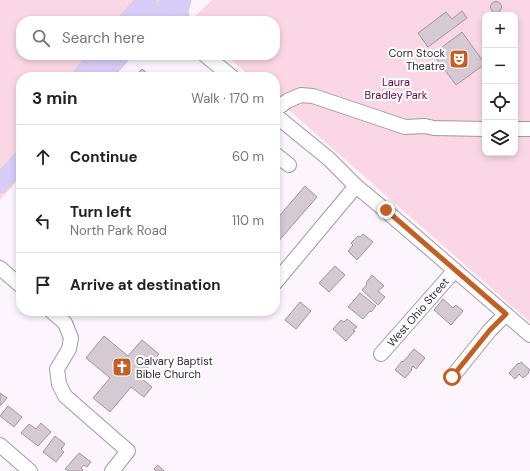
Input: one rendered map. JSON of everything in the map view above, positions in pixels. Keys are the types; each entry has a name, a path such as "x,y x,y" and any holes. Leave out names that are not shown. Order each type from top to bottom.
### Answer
{"main road":[{"path":"161,16 174,0"},
{"path":"180,16 179,11 182,0"},
{"path":"131,16 144,1"},
{"path":"85,72 95,60"},
{"path":"106,72 116,60"},
{"path":"0,184 16,166"}],"street":[{"path":"144,1 156,16"},
{"path":"211,60 226,72"},
{"path":"280,106 287,101 301,95 312,96 404,127 425,126 434,128 482,129"},
{"path":"280,119 530,335"},
{"path":"518,129 530,129"},
{"path":"280,158 288,165"},
{"path":"280,277 356,186"},
{"path":"0,268 16,282"},
{"name":"West Ohio Street","path":"382,354 455,270"},
{"path":"452,377 490,330 506,314"},
{"path":"57,316 65,323 71,338 69,349 57,369 59,384 65,396 128,451 112,471"},
{"path":"0,446 30,471"}],"green space":[{"path":"0,0 183,0 166,16 16,16 16,60 126,60 116,72 16,72 16,182 0,200"},
{"name":"Laura Bradley Park","path":"212,0 530,0 530,322 280,102 280,72 245,72 232,60 280,60 280,16 195,16"}],"building":[{"path":"498,2 501,5 500,11 492,11 492,3"},
{"path":"462,11 467,18 428,47 418,33 446,12 452,19"},
{"name":"Corn Stock Theatre","path":"462,32 482,60 482,66 456,85 433,54"},
{"path":"142,69 146,72 139,72"},
{"path":"305,186 317,197 280,239 280,215"},
{"path":"363,234 373,242 357,260 348,251 353,245 351,243 358,236 360,237"},
{"path":"335,266 345,275 329,292 319,283"},
{"path":"372,275 384,286 378,291 385,297 378,305 362,290"},
{"path":"360,293 376,306 363,319 348,307"},
{"path":"443,299 453,308 456,305 463,311 451,325 434,310"},
{"path":"300,302 311,311 296,329 285,320"},
{"path":"347,319 357,327 353,330 355,331 346,341 333,329 341,320 344,322"},
{"name":"Calvary Baptist Bible Church","path":"104,336 128,356 142,340 159,354 140,377 152,387 144,397 131,387 110,412 93,398 110,378 86,358"},
{"path":"414,349 425,358 416,369 413,366 411,369 412,370 405,378 395,370"},
{"path":"521,362 530,370 528,372 529,373 523,378 519,374 515,379 509,373 518,363 519,364"},
{"path":"0,393 7,398 0,406"},
{"path":"8,406 22,417 14,427 0,416"},
{"path":"41,423 51,432 38,446 21,433 29,424 36,429"},
{"path":"55,436 65,444 61,449 64,452 56,462 43,452"},
{"path":"79,453 91,462 87,467 84,465 81,468 83,470 82,471 68,471 65,469"},
{"path":"158,465 164,471 156,471 154,469"}],"place":[{"name":"Corn Stock Theatre","path":"459,59"},
{"name":"Calvary Baptist Bible Church","path":"122,367"}],"route":[{"path":"386,210 506,314 490,330 452,377"}]}
